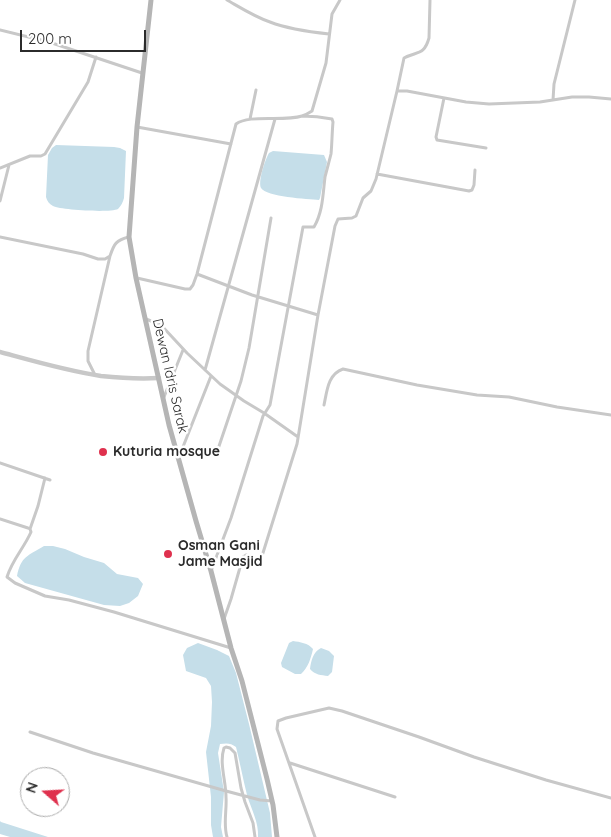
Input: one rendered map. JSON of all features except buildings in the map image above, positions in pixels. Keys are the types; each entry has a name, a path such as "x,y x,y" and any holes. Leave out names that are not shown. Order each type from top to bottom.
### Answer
{"main road":[{"name":"Dewan Idris Sarak","path":"152,0 142,73 129,237 136,278 178,458 231,648 242,680 272,801 277,837"}],"street":[{"path":"227,0 272,23 329,34"},
{"path":"314,116 312,111 326,63 332,14 340,0"},
{"path":"224,620 242,557 260,559 262,556 287,479 298,437 318,315 333,235 338,219 356,216 363,198 371,191 377,174 404,58 411,54 420,53 428,43 430,0"},
{"path":"553,100 554,84 575,0"},
{"path":"0,30 49,42 142,73"},
{"path":"0,168 30,156 45,154 88,82 96,58"},
{"path":"250,119 256,90"},
{"path":"397,91 489,104 540,102 572,97 611,99"},
{"path":"444,98 437,140 486,148"},
{"path":"302,116 312,111"},
{"path":"136,278 185,289 190,289 193,285 236,124 250,119 302,116 332,119 331,154 318,218 314,227 303,227 270,405 264,413 231,518 211,571"},
{"path":"205,370 275,119"},
{"path":"137,127 231,144"},
{"path":"0,201 9,165"},
{"path":"377,174 469,191 472,190 474,185 475,170"},
{"path":"216,455 241,381 249,348 271,218"},
{"path":"0,237 83,254 98,259 105,259 110,256"},
{"path":"95,375 88,361 88,351 110,256 114,245 121,238 129,237"},
{"path":"197,274 258,297 318,315"},
{"path":"146,319 161,325 220,384 298,437"},
{"path":"163,397 184,350"},
{"path":"0,352 95,375 159,378"},
{"path":"324,405 332,377 336,371 342,369 417,385 477,395 509,397 611,416"},
{"path":"178,458 211,376"},
{"path":"0,463 50,480"},
{"path":"45,478 30,529 31,532 25,545 10,566 7,577 11,581 45,596 69,600 114,612 231,648"},
{"path":"0,520 30,529"},
{"path":"315,837 277,729 278,720 329,708 546,780 611,798"},
{"path":"30,732 93,753 226,791 260,800 272,801"},
{"path":"228,837 226,832 226,791 222,760 222,752 226,747 235,753 243,795 254,823 255,837"},
{"path":"289,763 396,797"}],"water":[{"path":"56,145 114,147 126,151 124,198 118,209 106,211 75,210 53,206 49,203 46,197 48,155"},
{"path":"273,151 324,155 327,162 319,200 271,194 261,188 260,181 264,165 269,153"},
{"path":"44,546 65,549 104,563 117,574 138,578 143,584 138,596 129,603 120,606 104,605 25,583 17,576 23,560"},
{"path":"293,641 306,644 313,649 307,666 301,674 295,674 282,667 281,663 289,643"},
{"path":"198,643 229,656 236,673 270,813 272,837 258,837 256,821 247,795 236,747 227,743 220,744 218,753 224,792 221,827 223,837 213,837 206,752 211,726 211,686 206,678 186,671 183,655 187,648"},
{"path":"321,648 329,651 334,656 332,672 328,676 316,674 310,669 314,654"},
{"path":"0,821 48,837 10,837 0,834"}],"place":[{"name":"Kuturia mosque","path":"103,452"},
{"name":"Osman Gani Jame Masjid","path":"168,554"}]}
